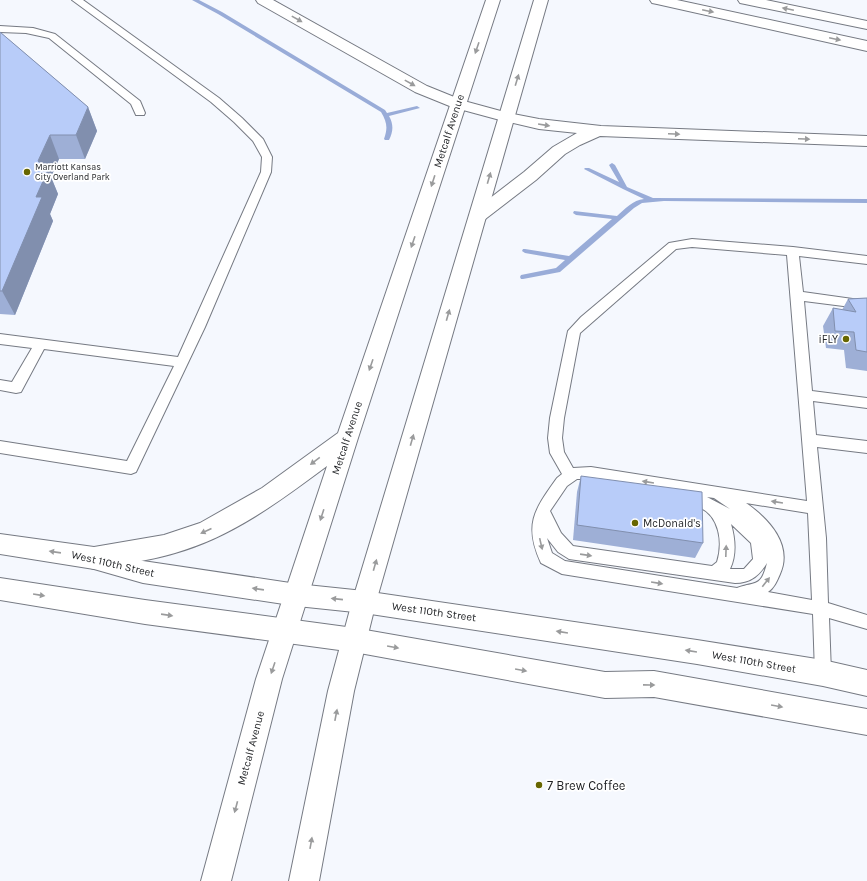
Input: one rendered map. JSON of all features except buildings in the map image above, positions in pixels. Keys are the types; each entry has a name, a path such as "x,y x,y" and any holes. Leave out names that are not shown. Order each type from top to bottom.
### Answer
{"main road":[{"path":"263,0 421,89 458,104 506,117 539,124 601,131 867,141"},
{"name":"Metcalf Avenue","path":"216,881 269,679 286,631 347,438 493,0"},
{"path":"304,881 339,699 364,602 541,0"},
{"path":"657,0 867,46"},
{"path":"745,0 867,26"},
{"path":"478,216 530,176 560,149 575,139 601,131"},
{"path":"94,558 186,540 222,524 252,507 347,438"},
{"name":"West 110th Street","path":"0,544 94,558 143,572 297,595 364,602 697,652 823,673 867,683"},
{"path":"0,589 145,612 354,640 605,685 654,684 867,722"}],"lane":[{"path":"0,447 130,468 182,362 266,172 267,157 258,139 215,100 78,0"},
{"path":"0,29 24,29 42,32 52,36 136,103 140,113"},
{"path":"566,479 557,453 555,438 557,418 574,332 584,320 673,246 692,243 793,251 867,260"},
{"path":"793,251 815,508 823,673"},
{"path":"797,296 867,305"},
{"path":"0,339 182,362"},
{"path":"0,385 16,388 40,345"},
{"path":"806,395 867,403"},
{"path":"810,440 867,447"},
{"path":"815,508 710,499 591,473 574,473 566,479 542,511 540,534 541,545 546,558 562,567 820,608 867,622"},
{"path":"542,511 553,536 559,544 569,552 714,574 742,577 751,574 760,560 758,540 736,519 710,499"},
{"path":"710,499 722,519 726,543 726,560 723,568 714,574"},
{"path":"710,499 749,514 768,532 775,545 776,557 774,571 766,584 756,591 732,594"}],"waterway":[{"path":"195,0 220,13 383,111 390,124 387,139"},
{"path":"386,115 417,108"},
{"path":"612,165 625,188"},
{"path":"587,169 625,188"},
{"path":"625,188 651,199"},
{"path":"571,259 632,206 641,201 664,199 867,201"},
{"path":"576,213 618,218"},
{"path":"525,251 571,259"},
{"path":"523,277 558,270 571,259"}],"place":[{"name":"Marriott Kansas City Overland Park","path":"27,172"},
{"name":"iFLY","path":"846,339"},
{"name":"McDonald's","path":"635,523"},
{"name":"7 Brew Coffee","path":"539,785"}]}
